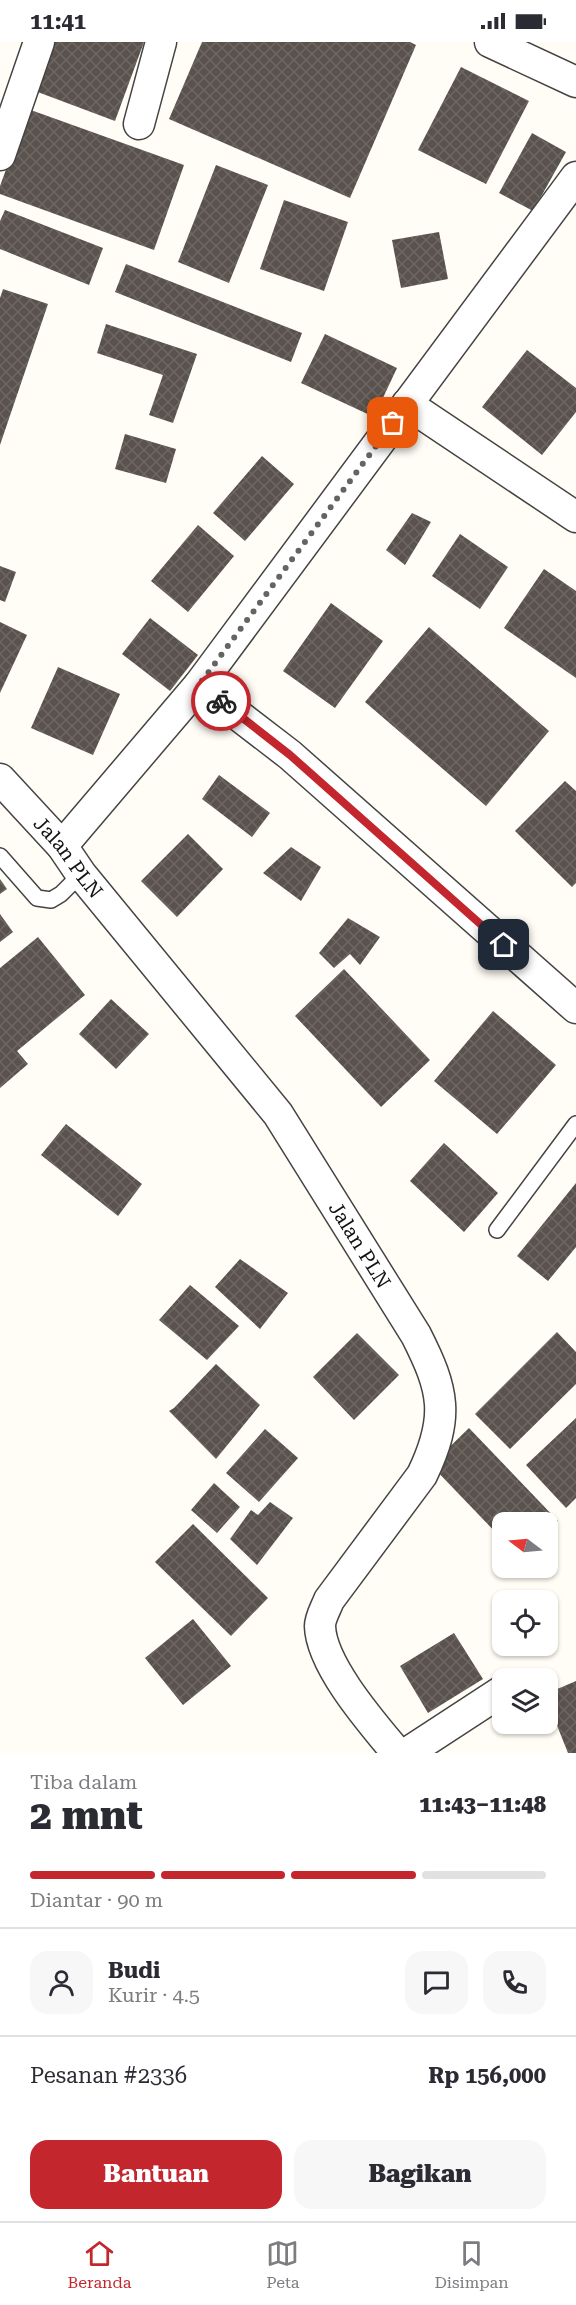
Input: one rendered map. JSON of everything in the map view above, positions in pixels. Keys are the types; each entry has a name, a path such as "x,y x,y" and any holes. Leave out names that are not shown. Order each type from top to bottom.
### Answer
{"street":[{"path":"0,155 39,42"},
{"path":"139,124 161,42"},
{"path":"490,42 576,82"},
{"path":"62,846 199,685 576,177"},
{"path":"407,404 576,517"},
{"path":"199,685 290,755 576,1008"},
{"name":"Jalan PLN","path":"0,778 62,846 81,874 278,1114 410,1325 433,1370 440,1394 440,1418 431,1456 422,1475 329,1600 320,1623 322,1647 335,1672 397,1753"},
{"path":"407,1753 492,1698"}],"lane":[{"path":"0,856 37,898 51,900 61,894 81,874"},
{"path":"497,1230 576,1124"}],"building":[{"path":"53,42 144,42 115,121 35,91"},
{"path":"202,42 410,42 416,45 350,198 169,119"},
{"path":"461,67 529,101 486,184 418,150"},
{"path":"28,109 184,165 154,250 0,194 0,186"},
{"path":"532,133 566,152 533,211 499,193"},
{"path":"216,165 268,185 229,283 178,262"},
{"path":"284,200 348,222 324,291 260,269"},
{"path":"5,210 103,248 89,285 0,249 0,221"},
{"path":"439,232 448,279 401,288 392,240"},
{"path":"126,264 302,333 291,362 115,292"},
{"path":"3,289 48,304 0,445 0,298"},
{"path":"106,324 197,354 173,423 149,415 163,375 97,353"},
{"path":"325,334 397,368 374,417 301,383"},
{"path":"527,350 576,388 576,412 542,455 482,407"},
{"path":"125,434 176,449 166,483 115,469"},
{"path":"262,456 294,484 245,541 213,513"},
{"path":"412,513 431,522 405,565 386,550"},
{"path":"198,525 234,556 188,612 151,581"},
{"path":"460,534 508,567 480,609 432,576"},
{"path":"0,566 16,572 5,602 0,600"},
{"path":"544,569 576,591 576,678 504,628"},
{"path":"331,603 383,641 335,708 283,671"},
{"path":"150,618 198,655 170,691 122,654"},
{"path":"0,622 27,635 0,693"},
{"path":"429,627 549,731 486,806 365,702"},
{"path":"58,667 120,694 93,755 31,728"},
{"path":"219,775 270,813 252,837 202,799"},
{"path":"565,781 576,791 576,883 572,887 515,831"},
{"path":"188,834 223,869 177,917 141,881"},
{"path":"291,847 321,867 301,901 263,873"},
{"path":"0,879 7,889 0,894"},
{"path":"0,914 13,932 0,942"},
{"path":"348,918 380,937 360,965 350,954 334,968 319,953"},
{"path":"38,937 85,995 17,1051 28,1064 0,1088 0,968"},
{"path":"344,969 430,1060 381,1107 295,1016"},
{"path":"111,999 149,1034 116,1069 79,1034"},
{"path":"493,1011 556,1065 497,1134 434,1081"},
{"path":"66,1124 142,1184 118,1216 41,1155"},
{"path":"444,1143 498,1193 464,1232 410,1181"},
{"path":"576,1183 576,1247 548,1281 517,1256"},
{"path":"240,1259 288,1293 260,1329 215,1287"},
{"path":"190,1285 239,1326 207,1360 159,1320"},
{"path":"557,1332 576,1352 576,1384 510,1449 475,1414"},
{"path":"357,1333 399,1375 354,1420 313,1377"},
{"path":"216,1364 260,1405 216,1459 169,1411"},
{"path":"576,1418 576,1498 566,1508 526,1465"},
{"path":"469,1428 549,1512 492,1512 492,1529 431,1465"},
{"path":"265,1429 298,1458 259,1502 226,1473"},
{"path":"214,1483 240,1507 217,1533 191,1510"},
{"path":"270,1502 293,1518 257,1565 230,1539 251,1510 258,1515"},
{"path":"193,1524 268,1598 231,1636 155,1562"},
{"path":"193,1619 231,1666 183,1705 145,1658"},
{"path":"454,1633 483,1679 428,1713 400,1666"},
{"path":"576,1681 576,1753 568,1753 558,1728 558,1689"}],"way so far":[{"path":"221,701 199,685 393,423"}],"route":[{"path":"221,701 290,755 504,945"}]}
